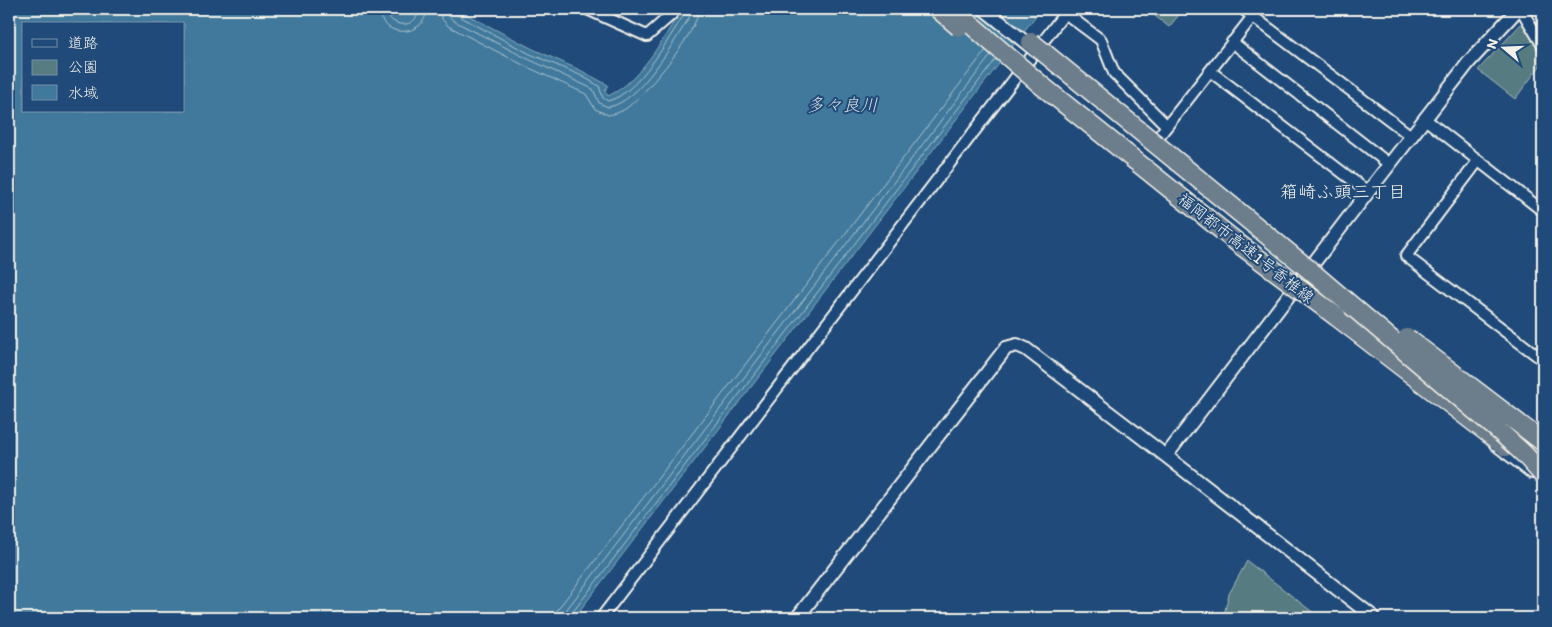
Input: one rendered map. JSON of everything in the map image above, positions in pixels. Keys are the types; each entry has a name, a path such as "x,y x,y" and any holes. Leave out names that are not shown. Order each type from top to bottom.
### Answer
{"highway":[{"path":"938,9 994,56 1037,78"},
{"name":"福岡都市高速1号香椎線","path":"953,9 1239,244 1508,449 1543,481"},
{"name":"福岡都市高速1号香椎線","path":"985,9 1031,42 1256,226 1499,431 1543,475"},
{"path":"991,9 1031,42"},
{"path":"1256,226 1307,262 1543,442"},
{"path":"1337,317 1372,326 1543,457"}],"street":[{"path":"587,9 647,36 672,14 672,9"},
{"path":"958,9 1037,78 1095,122 1316,299 1350,332 1543,481"},
{"path":"985,9 1306,272 1543,457"},
{"path":"1243,9 1411,136"},
{"path":"1166,456 1411,136 1470,62 1520,9 1543,46"},
{"path":"601,618 1066,11 1101,40 1114,73 1167,126"},
{"path":"1151,146 1253,16"},
{"path":"1232,42 1389,164"},
{"path":"1210,70 1368,192"},
{"path":"1425,119 1543,211"},
{"path":"1478,161 1406,256 1543,360"},
{"path":"797,618 1006,348 1016,345 1026,349 1166,456 1372,616 1372,618"}],"green space":[{"path":"1153,9 1183,10 1169,27 1150,12"},
{"path":"1523,22 1543,57 1543,62 1515,99 1478,70"},
{"path":"1247,561 1320,618 1223,618 1229,594"}],"water":[{"name":"多々良川","path":"9,9 396,9 406,13 408,9 453,9 608,85 605,91 608,96 620,89 641,70 682,9 1041,9 574,618 9,618"}],"district":[{"name":"箱崎ふ頭三丁目","path":"1343,192"}]}
